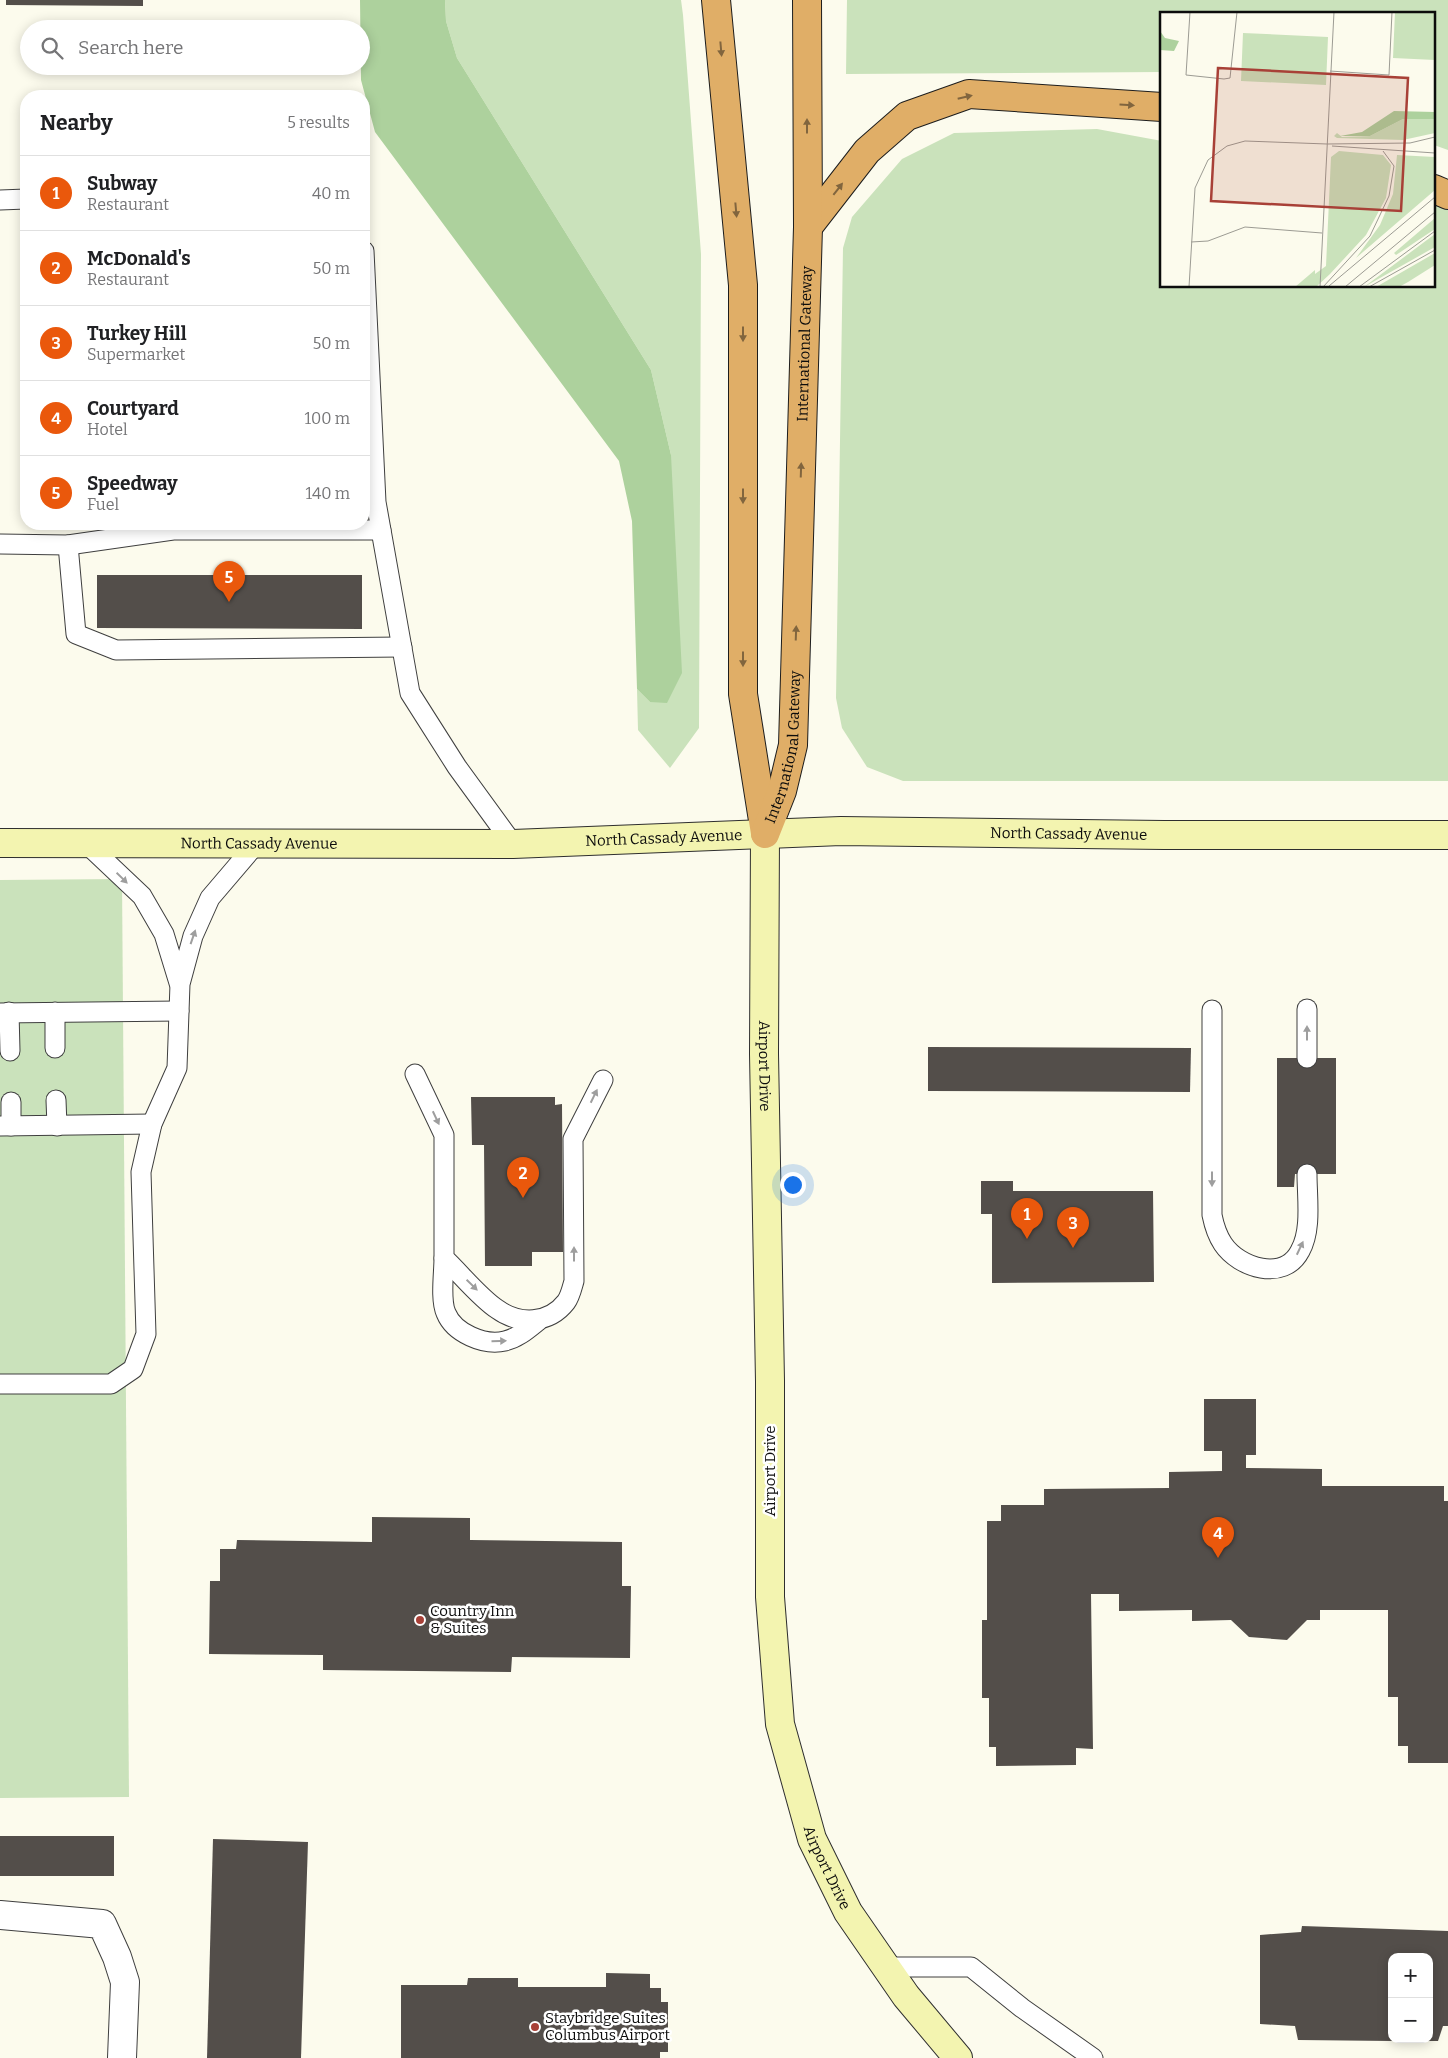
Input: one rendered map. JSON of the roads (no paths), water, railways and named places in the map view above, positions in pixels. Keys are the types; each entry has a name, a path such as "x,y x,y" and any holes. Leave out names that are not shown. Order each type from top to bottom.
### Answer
{"highway":[{"name":"International Gateway","path":"716,0 743,285 743,694 765,834"},
{"name":"International Gateway","path":"765,834 782,791 792,745 808,227 807,0"},
{"path":"808,227 867,151 907,116 969,94 1160,107"},
{"path":"1436,190 1448,195"}],"main road":[{"name":"North Cassady Avenue","path":"0,843 513,844 842,831 1154,835 1448,835"},
{"name":"Airport Drive","path":"765,834 764,1054 770,1381 770,1597 780,1724 812,1839 848,1912 906,1996 958,2058"}],"street":[{"path":"0,1915 102,1924 117,1957 125,1982 122,2058"}],"lane":[{"path":"0,200 20,200"},
{"path":"370,376 376,502 410,693 457,767 513,844"},
{"path":"0,544 68,545 173,530 381,530"},
{"path":"68,545 76,634 116,650 402,648"},
{"path":"87,844 142,896 164,934 180,984"},
{"path":"0,1384 111,1384 134,1369 146,1334 141,1172 152,1124 177,1068 180,984 193,936 210,898 256,844"},
{"path":"1307,1009 1307,1058"},
{"path":"1212,1010 1212,1215 1216,1230 1224,1245 1250,1266 1262,1269 1284,1267 1300,1252 1306,1230 1307,1174"},
{"path":"10,1051 5,1012 179,1011"},
{"path":"54,1012 55,1048"},
{"path":"415,1074 444,1136 445,1312 455,1326 467,1335 487,1341 504,1342 521,1334 538,1321 553,1315 567,1301 574,1281 573,1139 603,1080"},
{"path":"56,1100 57,1126"},
{"path":"11,1102 6,1126 152,1124"},
{"path":"444,1258 498,1310 520,1319 538,1321"},
{"path":"886,1967 971,1967 1022,2008 1093,2058"}],"place":[{"name":"Speedway","path":"229,602"},
{"name":"McDonald's","path":"523,1198"},
{"name":"Subway","path":"1027,1239"},
{"name":"Turkey Hill","path":"1073,1248"},
{"name":"Courtyard","path":"1218,1558"},
{"name":"Country Inn & Suites","path":"420,1620"},
{"name":"Staybridge Suites Columbus Airport","path":"535,2027"}]}
